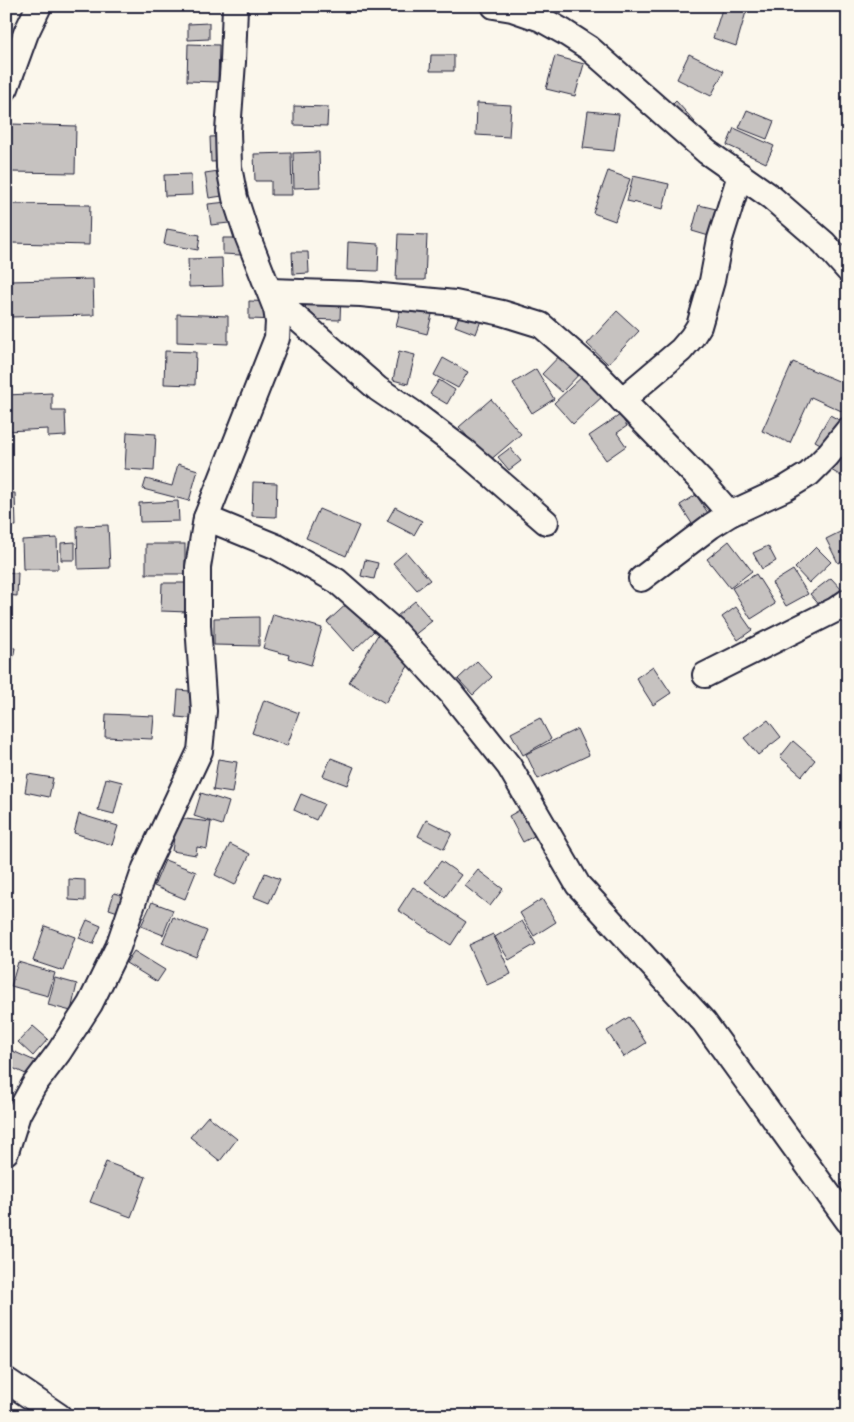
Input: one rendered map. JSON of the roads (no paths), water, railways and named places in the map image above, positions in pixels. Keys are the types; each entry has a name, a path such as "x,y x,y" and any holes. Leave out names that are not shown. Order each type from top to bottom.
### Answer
{"street":[{"path":"6,88 26,33 39,6"},
{"path":"6,1152 18,1114 34,1085 59,1052 90,1004 118,947 145,868 200,751 204,711 198,635 198,567 206,518 277,338 278,322 273,300 247,235 235,198 229,168 228,130 235,6"},
{"path":"494,6 512,9 541,19 589,48 707,152 771,197 824,243 848,270"},
{"path":"622,400 681,350 692,338 699,326 712,281 720,239 740,175"},
{"path":"273,300 361,294 455,303 502,313 541,325 595,372 703,483 730,514"},
{"path":"273,300 292,314 378,389 464,451 546,522"},
{"path":"641,579 711,526 730,514 786,488 808,474 827,456 848,430"},
{"path":"206,518 277,547 337,581 393,630 451,693 509,766 578,885 704,1022 848,1221"},
{"path":"705,675 835,610 848,601"},
{"path":"6,1380 59,1416"}]}
